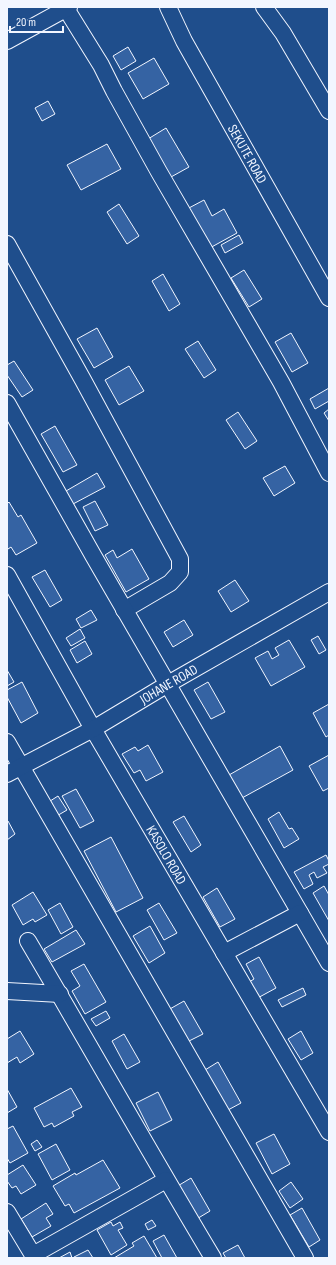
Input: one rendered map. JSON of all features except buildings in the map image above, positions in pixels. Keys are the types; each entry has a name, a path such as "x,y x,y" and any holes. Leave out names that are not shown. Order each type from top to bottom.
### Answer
{"street":[{"name":"SEKUTE ROAD","path":"168,7 184,41 329,298"},
{"path":"264,7 283,32 329,111"},
{"path":"7,41 67,8 101,65 159,172 281,382 329,474"},
{"path":"7,244 180,559 180,572 170,583 124,610"},
{"path":"7,402 124,610 329,963"},
{"name":"KASOLO ROAD","path":"7,575 93,729 329,1132"},
{"name":"JOHANE ROAD","path":"7,774 93,729 168,684 329,592"},
{"path":"7,742 305,1258"},
{"path":"224,953 300,913"},
{"path":"28,941 60,994 166,1180 213,1258"},
{"path":"7,991 60,994"},
{"path":"7,1212 34,1257 166,1180"}]}
